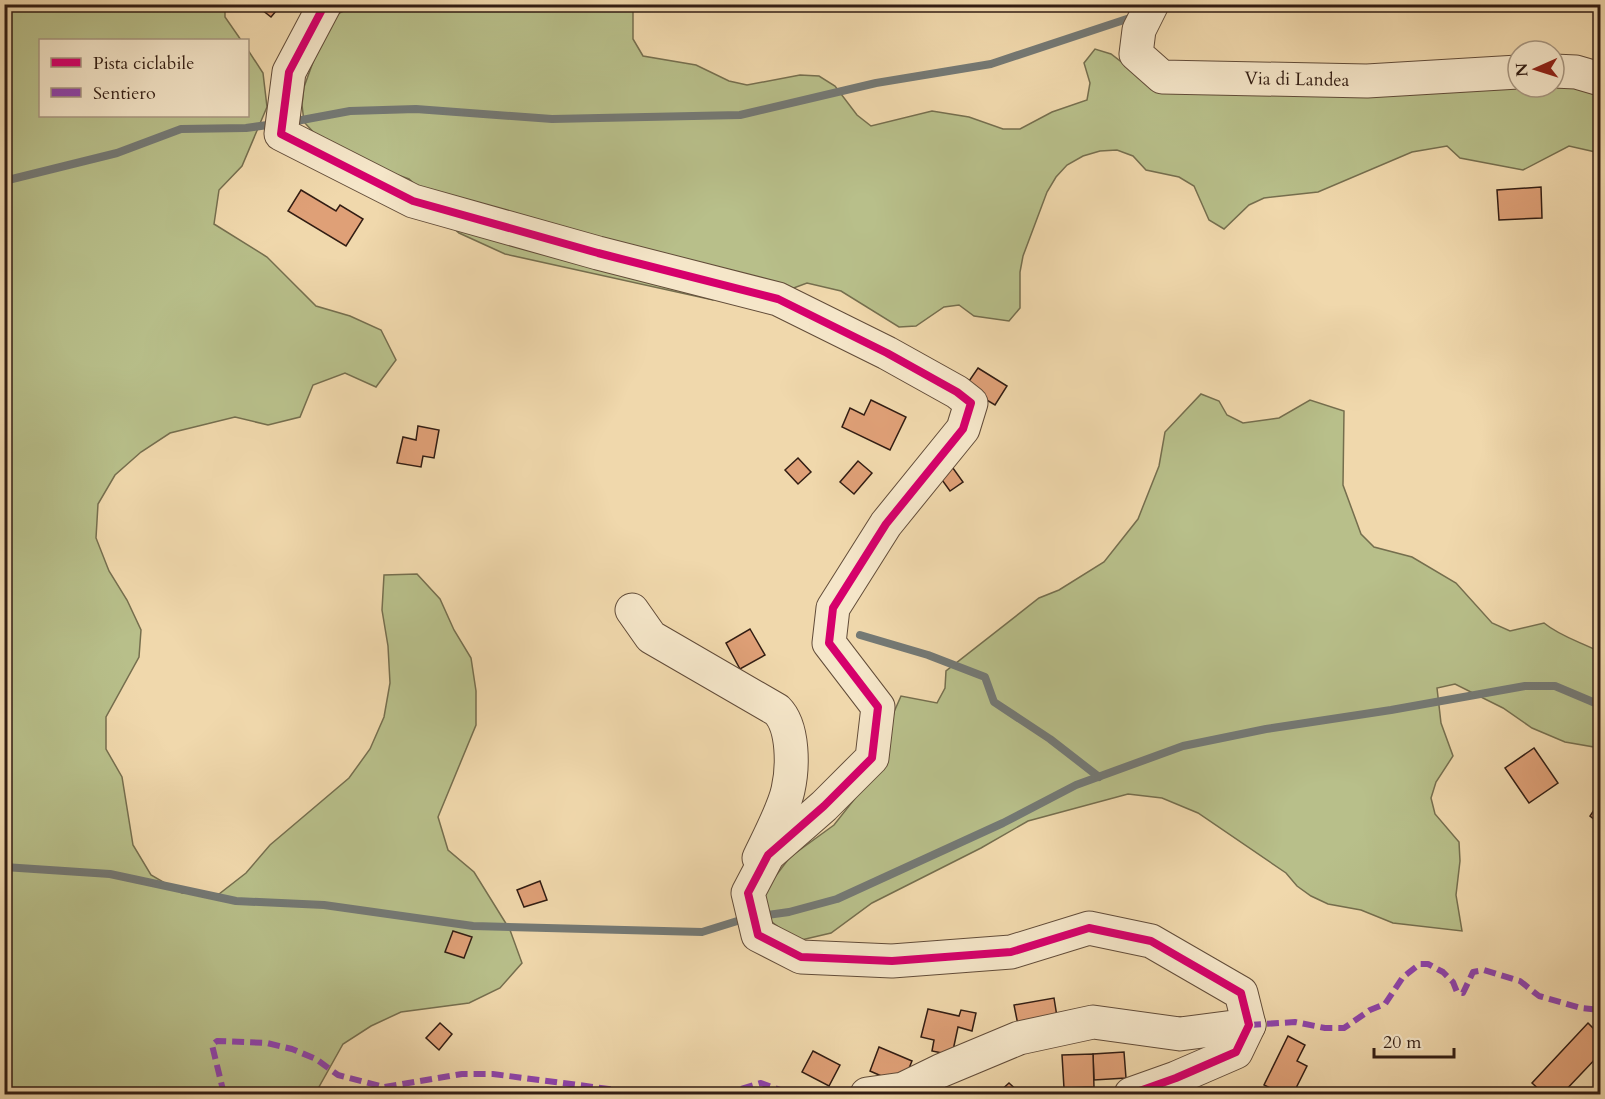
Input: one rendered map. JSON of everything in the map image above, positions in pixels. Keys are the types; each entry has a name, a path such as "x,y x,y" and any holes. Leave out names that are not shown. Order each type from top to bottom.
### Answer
{"street":[{"path":"325,4 290,72 281,134 413,201 597,253 777,299 887,353 957,392 971,403 963,429 886,524 833,608 829,644 878,707 872,758 824,806 768,855 748,893 758,935 801,957 892,962 1011,952 1089,928 1151,941 1242,993 1249,1025 1236,1053 1131,1095"},
{"name":"Via di Landea","path":"1152,4 1139,30 1136,54 1162,77 1367,81 1506,73"},
{"path":"1566,72 1600,79"},
{"path":"632,610 651,637 777,710 783,716 792,749 788,790 759,860 758,875"},
{"path":"867,1095 903,1089 1019,1038 1093,1022 1180,1034 1249,1025"}],"green space":[{"path":"633,4 633,39 643,56 696,65 729,81 747,85 800,75 819,76 835,86 857,115 871,126 932,111 969,117 1003,129 1020,129 1052,112 1087,100 1090,83 1084,63 1095,49 1111,54 1154,87 1506,87 1506,99 1566,99 1566,87 1575,87 1600,96 1600,153 1569,146 1523,170 1460,158 1447,146 1412,152 1318,192 1264,198 1249,205 1224,229 1209,220 1194,186 1179,177 1146,170 1133,156 1117,150 1100,151 1083,156 1067,165 1047,192 1023,256 1020,272 1020,308 1009,321 974,316 959,305 944,307 916,326 899,327 841,291 807,283 791,289 727,290 713,300 505,254 459,233 432,209 423,192 409,179 344,156 316,135 304,122 302,105 304,87 329,18 356,5"},
{"path":"5,5 225,5 225,17 240,39 39,39 39,117 249,117 249,52 263,73 267,107 242,166 219,190 214,224 267,257 316,306 350,316 381,330 396,360 376,387 345,373 313,385 300,417 268,425 235,417 170,433 141,452 115,475 98,504 96,538 109,571 127,600 141,630 139,657 106,717 106,749 122,777 133,845 151,875 182,893 219,894 246,873 270,845 349,778 370,749 384,717 390,683 388,646 382,610 384,575 417,574 440,599 454,630 471,658 476,691 476,725 438,817 448,850 474,872 510,930 522,963 500,988 469,1003 401,1012 371,1026 343,1044 315,1094 5,1094"},
{"path":"1201,394 1219,401 1227,415 1243,423 1279,418 1310,400 1344,411 1343,485 1361,534 1374,547 1412,557 1456,583 1492,623 1510,631 1544,623 1564,636 1600,652 1600,748 1565,742 1532,728 1503,708 1455,684 1437,688 1441,723 1453,756 1436,782 1431,798 1435,814 1459,842 1460,861 1456,895 1462,931 1393,923 1361,910 1328,904 1311,896 1297,886 1286,873 1198,813 1162,798 1128,794 1028,821 981,848 872,903 831,933 797,941 768,919 762,902 768,886 790,857 834,825 880,767 894,712 901,696 937,703 945,688 946,671 1039,598 1059,590 1104,562 1138,519 1159,466 1165,432"}],"building":[{"path":"267,4 282,4 271,17 262,10"},
{"path":"1541,187 1542,218 1499,220 1497,190"},
{"path":"301,190 336,211 340,205 363,219 346,246 288,211"},
{"path":"978,368 1007,386 995,405 965,387"},
{"path":"871,400 906,417 890,450 842,427 850,408 864,415"},
{"path":"418,426 439,430 434,458 423,456 421,467 397,463 403,437 416,440"},
{"path":"798,458 811,472 798,484 785,470"},
{"path":"858,461 872,473 854,494 840,482"},
{"path":"950,464 963,482 950,491 937,473"},
{"path":"750,629 765,655 740,669 726,643"},
{"path":"1534,748 1558,783 1529,803 1505,768"},
{"path":"1600,801 1600,824 1590,816"},
{"path":"540,881 547,900 524,907 517,890"},
{"path":"453,931 472,937 464,958 445,952"},
{"path":"1054,998 1058,1023 1019,1030 1014,1005"},
{"path":"928,1009 959,1016 961,1010 976,1013 972,1031 958,1027 952,1055 932,1051 934,1040 921,1037"},
{"path":"440,1023 452,1034 439,1050 426,1038"},
{"path":"1588,1023 1600,1035 1600,1054 1562,1094 1544,1094 1532,1083"},
{"path":"1288,1036 1305,1045 1297,1061 1307,1066 1293,1094 1283,1094 1264,1085"},
{"path":"879,1047 912,1061 902,1085 870,1071"},
{"path":"813,1051 840,1065 829,1086 802,1072"},
{"path":"1124,1052 1126,1078 1094,1080 1093,1054"},
{"path":"1093,1054 1094,1087 1064,1088 1062,1055"},
{"path":"1009,1083 1021,1094 997,1094"}],"waterway":[{"path":"291,122 350,111 416,109 552,119 740,115 876,83 991,64 1136,16"},
{"path":"4,181 117,153 181,129 246,128 275,124"},
{"path":"860,635 928,655 985,677 994,702 1050,739 1099,777"},
{"path":"760,916 789,912 837,899 1003,823 1076,785 1183,746 1266,729 1525,686 1555,686 1600,705"},
{"path":"4,867 110,874 236,901 324,905 473,926 702,932 747,918"}],"marked path":[{"path":"1249,1025 1295,1022 1325,1028 1344,1028 1370,1010 1385,1004 1403,977 1420,964 1428,964 1443,972 1453,982 1457,992 1463,993 1473,972 1484,970 1520,981 1539,996 1581,1008 1600,1010"},
{"path":"224,1094 212,1045 217,1041 267,1043 292,1049 316,1059 338,1075 384,1087 462,1074 493,1074 648,1094"},
{"path":"724,1094 761,1083 791,1094"}],"cycle path":[{"path":"325,4 289,72 281,134 413,201 598,253 778,299 887,353 957,392 971,403 963,429 886,524 833,608 829,643 878,707 872,758 824,806 768,855 748,893 758,935 801,957 892,961 1011,952 1089,928 1151,941 1241,993 1249,1025 1236,1052 1176,1078 1131,1094"}]}
